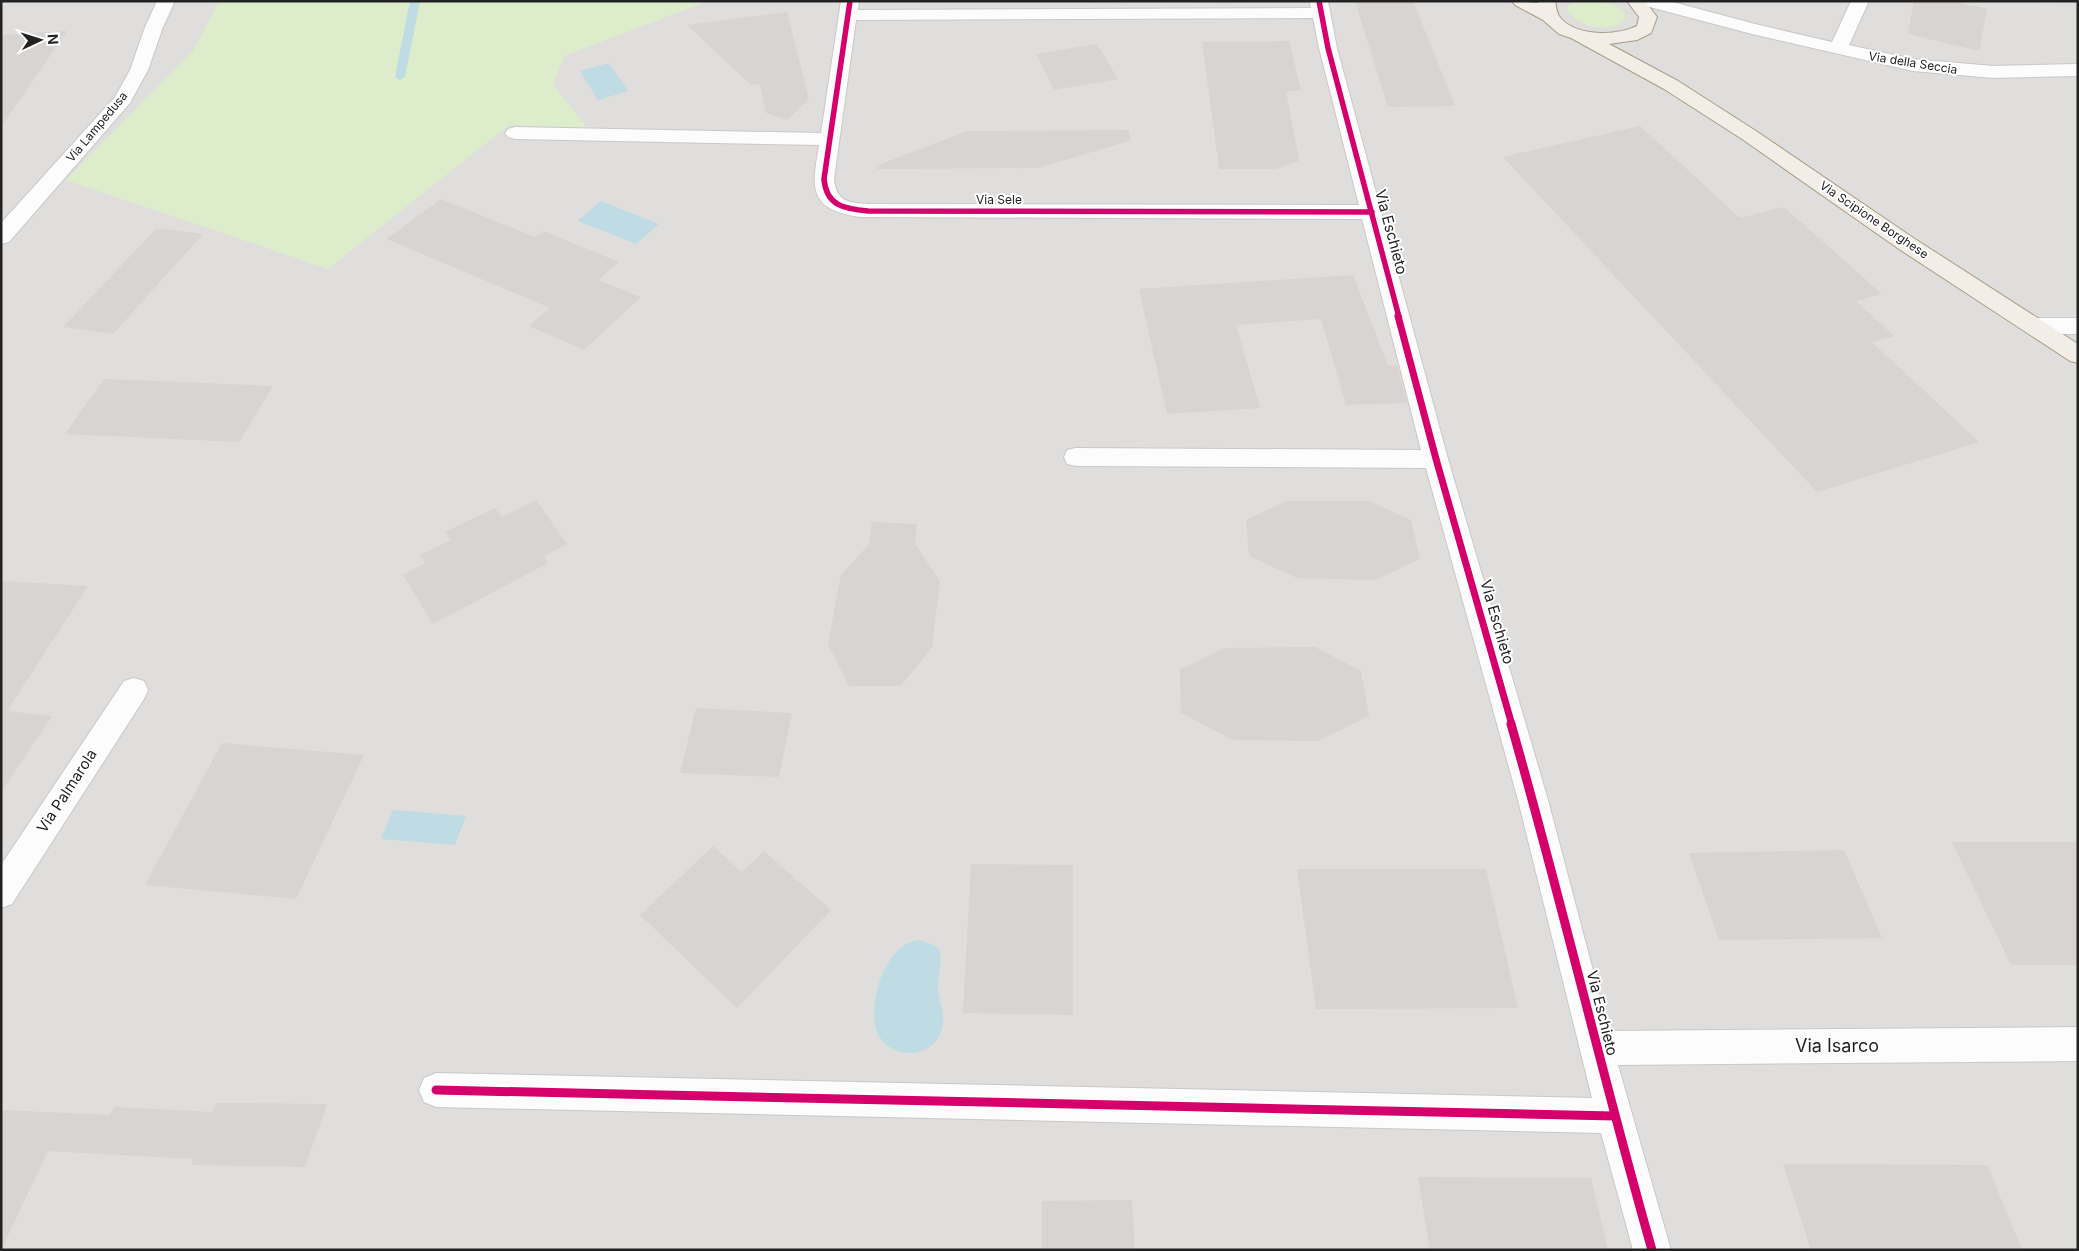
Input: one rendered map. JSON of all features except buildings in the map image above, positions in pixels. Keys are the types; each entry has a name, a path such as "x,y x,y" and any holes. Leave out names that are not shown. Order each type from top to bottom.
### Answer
{"main road":[{"path":"1520,1 1547,9 1556,23 1578,34 1610,40 1624,39 1642,29"},
{"name":"Via Scipione Borghese","path":"1636,1 1644,8 1648,16 1642,29 1647,55 1671,85"},
{"name":"Via Scipione Borghese","path":"1578,34 1671,85 1749,135 1908,244 2078,355"}],"street":[{"name":"Via Lampedusa","path":"1,237 123,99 138,70 166,1"},
{"name":"Via della Seccia","path":"1648,1 1752,29 1913,65 2015,73 2078,70"},
{"path":"1838,49 1860,1"},
{"path":"849,8 1320,7"},
{"name":"Via Eschieto","path":"1320,7 1328,48 1436,459 1533,800 1614,1116 1652,1250"},
{"name":"Via Sele","path":"849,8 824,178 827,195 837,205 857,210 1372,212"},
{"name":"Via della Seccia","path":"1642,29 1697,23 1752,29"},
{"path":"515,133 829,138"},
{"path":"1,207 27,208"},
{"path":"2034,326 2078,326"},
{"path":"1076,457 1436,459"},
{"name":"Via Palmarola","path":"1,893 134,690"},
{"name":"Via Isarco","path":"1597,1048 2078,1044"},
{"path":"436,1090 1614,1116"}],"shaded area":[{"path":"1,1 2078,1 2078,1250 1,1250"},
{"path":"1977,1 2024,1 2078,14 2078,57 2036,60 2000,39 2001,14 1976,7"}],"green space":[{"path":"219,1 708,1 564,56 553,85 589,130 509,125 328,269 66,180 193,51"},
{"path":"1574,1 1615,5 1624,14 1624,21 1617,25 1602,28 1587,25 1573,17 1568,11 1568,6"}],"water":[{"path":"609,63 628,91 598,100 580,71"},
{"path":"601,201 659,224 636,244 578,221"},
{"path":"393,810 466,816 455,845 381,839"},
{"path":"918,940 935,946 941,955 938,986 943,1012 943,1025 936,1041 930,1046 915,1053 907,1053 891,1048 879,1036 874,1016 875,1003 882,975 888,962 906,944"}],"waterway":[{"path":"400,77 415,1"}],"cycle path":[{"path":"850,1 824,179 827,195 837,204 844,207 868,211 1372,212"},
{"path":"1319,1 1328,48 1436,459 1533,800 1614,1116 1652,1250"},
{"path":"436,1090 1614,1116"}]}
